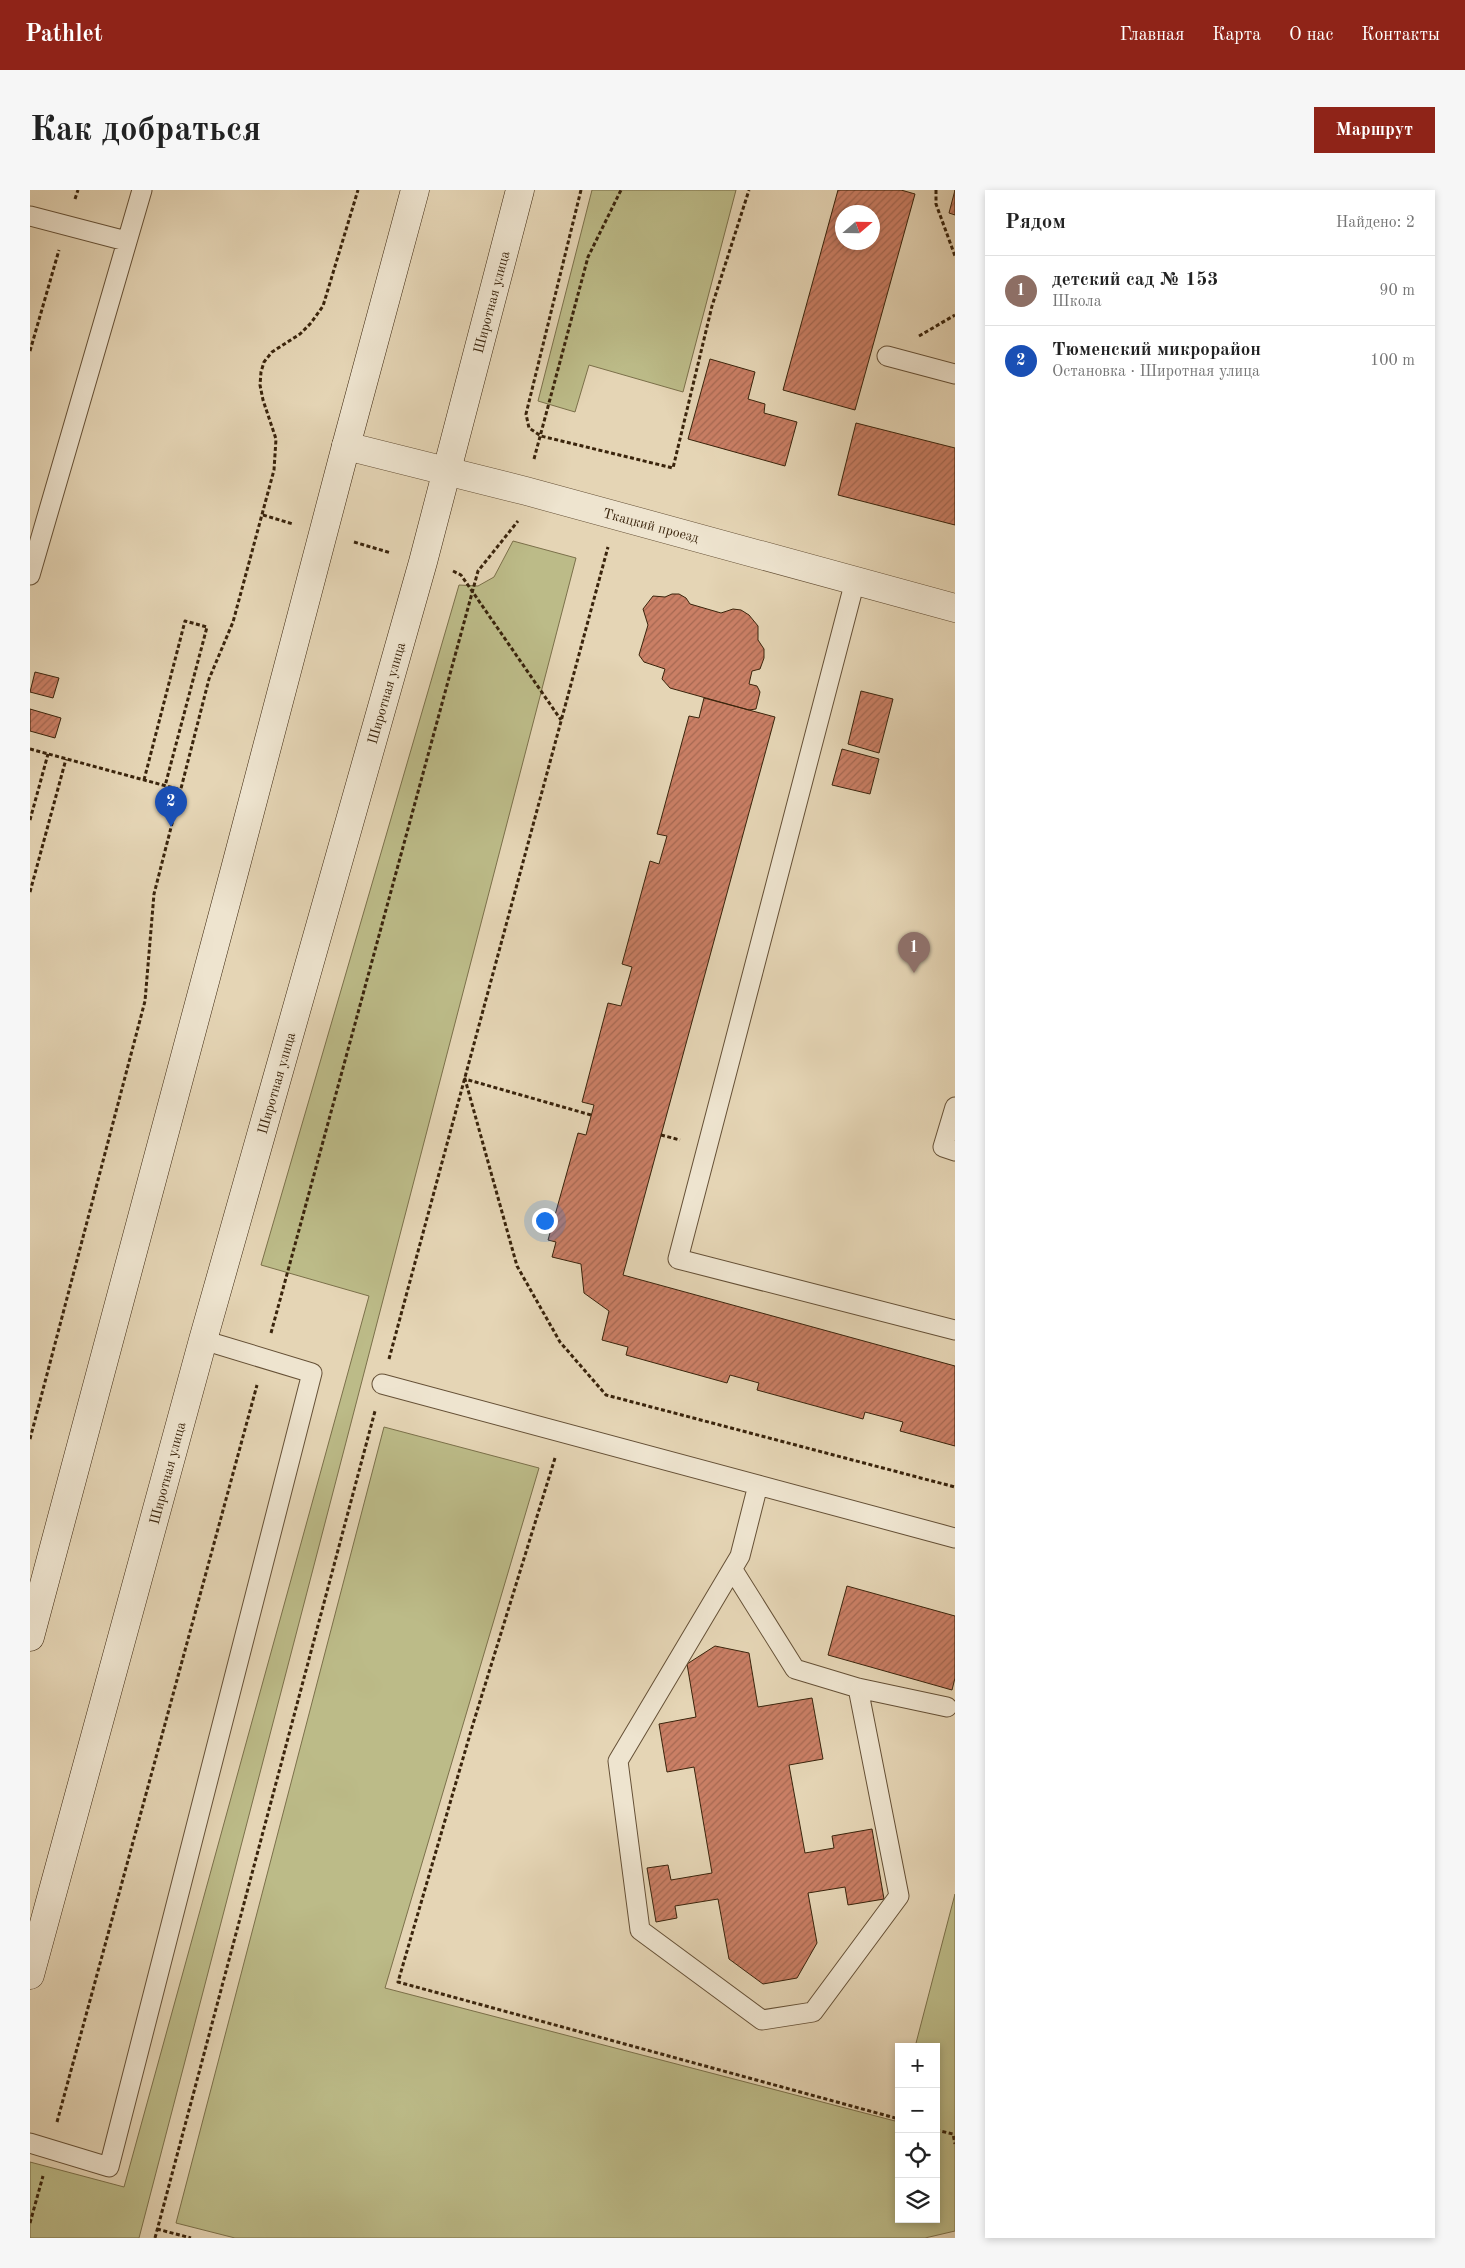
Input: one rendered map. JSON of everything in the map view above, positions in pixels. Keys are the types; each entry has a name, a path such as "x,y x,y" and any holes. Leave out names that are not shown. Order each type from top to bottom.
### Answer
{"main road":[{"path":"30,1637 415,190"},
{"name":"Широтная улица","path":"30,1975 203,1340 417,582 520,190"},
{"name":"Ткацкий проезд","path":"346,446 446,471 955,608"}],"lane":[{"path":"30,575 142,190"},
{"path":"30,216 126,242"},
{"path":"887,356 955,374"},
{"path":"854,581 678,1259 955,1330"},
{"path":"955,1107 943,1147 955,1151"},
{"path":"30,2143 108,2167 312,1373 203,1340"},
{"path":"382,1384 955,1538"},
{"path":"758,1485 740,1556 618,1761 640,1930 762,2020 813,2012 899,1896 858,1688"},
{"path":"732,1570 795,1669 858,1688 947,1707"}],"path":[{"path":"30,351 78,190"},
{"path":"30,1439 145,1001 154,894 209,679 233,622 274,470 276,439 263,400 260,385 261,372 264,362 272,352 300,334 311,323 322,306 358,190"},
{"path":"581,190 526,414 529,428 541,436 673,468 712,306 748,190"},
{"path":"541,436 588,258 621,190"},
{"path":"936,190 936,204 955,256"},
{"path":"518,522 527,524"},
{"path":"155,2238 464,1078 609,545 600,543"},
{"path":"450,570 461,575 561,720"},
{"path":"144,780 185,621 207,626 165,786"},
{"path":"30,749 181,790"},
{"path":"30,820 48,754"},
{"path":"30,892 66,759"},
{"path":"464,1078 591,1115"},
{"path":"464,1078 517,1266 560,1342 606,1394 955,1487"},
{"path":"562,1433 473,1724 398,1982 895,2118"},
{"path":"940,2131 953,2134 955,2144"},
{"path":"158,2229 191,2238"}],"shaded area":[{"path":"592,190 736,190 683,392 589,365 575,412 538,401"},
{"path":"513,541 576,558 139,2238 30,2238 30,2162 124,2187 369,1296 261,1265 459,585 478,586 494,577"},
{"path":"384,1427 539,1468 385,1988 895,2121 895,2223 940,2223 940,2043 916,2043 955,1894 955,2231 925,2238 235,2238 176,2223"}],"building":[{"path":"838,190 901,190 915,194 855,410 783,390"},
{"path":"955,190 955,215 949,213"},
{"path":"710,359 755,372 748,399 765,404 764,413 797,422 785,466 688,439"},
{"path":"856,423 955,448 955,525 838,495"},
{"path":"679,594 686,598 690,604 721,613 733,609 741,610 749,615 758,626 758,640 764,649 764,658 760,669 752,671 749,684 757,686 760,692 756,709 749,710 670,688 662,679 665,669 644,662 639,655 648,625 643,609 653,596 665,597"},
{"path":"35,672 59,678 53,698 30,692"},
{"path":"861,691 893,699 879,753 848,744"},
{"path":"704,698 775,717 623,1275 955,1366 955,1446 900,1431 903,1422 865,1412 863,1419 757,1390 759,1383 730,1375 727,1383 626,1355 628,1347 602,1340 609,1311 584,1293 581,1264 552,1257 556,1242 548,1240 578,1133 586,1135 594,1105 582,1102 608,1003 621,1006 632,967 622,964 650,861 659,864 667,836 657,834 689,716 699,718"},
{"path":"30,709 61,718 55,738 30,731"},
{"path":"842,749 879,759 870,794 832,785"},
{"path":"847,1586 955,1616 955,1678 952,1690 828,1655"},
{"path":"715,1646 749,1653 758,1707 812,1698 823,1759 789,1765 805,1853 834,1848 832,1836 872,1829 884,1899 848,1905 845,1887 808,1893 817,1943 797,1978 763,1984 729,1959 718,1899 675,1906 677,1918 656,1922 647,1868 668,1865 671,1880 712,1873 694,1767 667,1772 659,1724 696,1717 687,1664"}],"place":[{"name":"Тюменский микрорайон","path":"171,827"},
{"name":"детский сад № 153","path":"914,973"}]}
